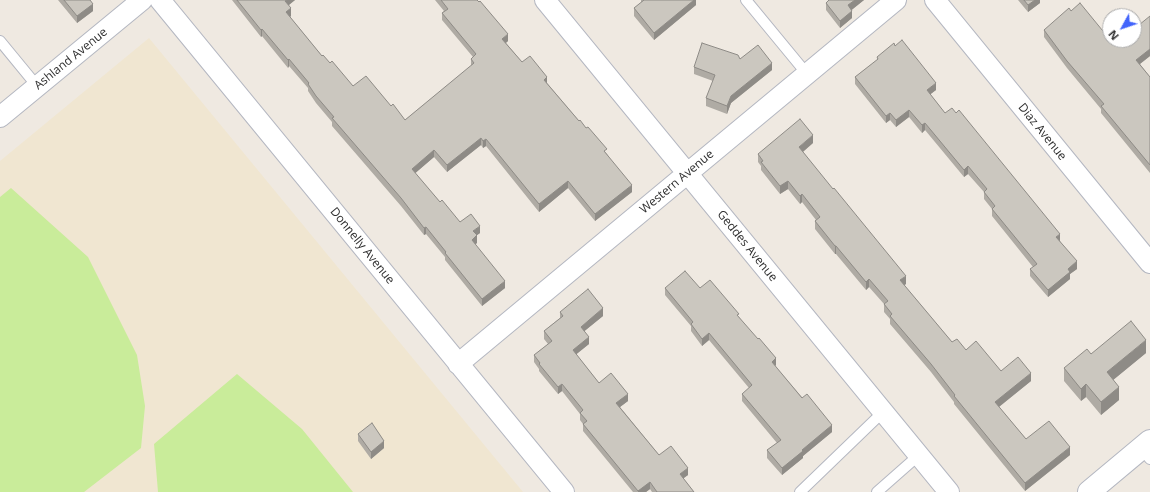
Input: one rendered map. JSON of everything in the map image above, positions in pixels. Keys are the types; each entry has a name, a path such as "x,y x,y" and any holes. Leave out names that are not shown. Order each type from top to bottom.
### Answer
{"main road":[{"path":"1089,492 1147,450"}],"street":[{"name":"Ashland Avenue","path":"0,117 142,0"},
{"name":"Donnelly Avenue","path":"160,0 564,492"},
{"name":"Geddes Avenue","path":"545,0 949,492"},
{"name":"Western Avenue","path":"458,364 896,0"},
{"name":"Diaz Avenue","path":"935,0 1150,263"}],"lane":[{"path":"746,0 807,74"},
{"path":"0,41 37,86"},
{"path":"800,492 883,412"},
{"path":"877,492 919,455"}],"shaded area":[{"path":"149,38 523,492 0,492 0,161"}],"green space":[{"path":"11,188 88,257 137,355 145,406 141,448 84,492 0,492 0,197"},
{"path":"237,374 302,429 353,492 158,492 154,444"}],"building":[{"path":"64,0 90,0 93,4 77,16"},
{"path":"237,0 287,0 285,1 291,8 286,12 322,56 323,55 330,63 332,61 353,86 366,76 391,106 393,104 405,120 474,63 471,59 476,54 442,13 448,9 441,0 480,1 508,34 502,39 522,62 530,56 547,77 544,80 579,121 580,120 586,128 588,127 607,149 604,151 632,185 595,214 568,181 539,204 486,139 483,141 481,138 447,165 434,150 412,169 440,202 442,200 460,222 471,214 480,226 473,231 477,235 472,240 505,281 482,299 426,227 424,228 401,198 332,118 334,117 316,96 308,84 309,83 262,29 261,30"},
{"path":"644,0 694,0 654,33 634,8"},
{"path":"829,0 855,0 848,5 852,11 840,21 826,3"},
{"path":"1024,0 1035,0 1028,5"},
{"path":"1080,3 1102,30 1102,48 1142,48 1142,22 1150,16 1150,49 1136,60 1150,77 1150,165 1101,106 1104,104 1067,61 1044,30 1069,8 1071,11"},
{"path":"902,40 936,83 927,90 945,113 952,108 956,113 959,110 1060,234 1056,237 1077,261 1068,269 1070,272 1048,290 1030,269 1037,264 992,209 995,206 984,192 987,189 968,166 964,170 925,123 922,125 909,110 896,120 890,113 886,116 855,77 878,59 877,57 894,43 895,46"},
{"path":"702,43 738,55 740,59 758,45 772,63 731,96 727,106 706,98 715,75 694,67"},
{"path":"800,119 813,135 799,147 906,276 900,280 952,342 957,339 966,350 976,341 1001,371 1018,357 1031,373 995,402 1026,439 1049,421 1070,447 1025,483 954,396 955,395 931,364 890,316 892,314 884,304 888,301 869,279 866,282 815,221 820,217 802,194 800,196 788,181 780,186 761,162 763,161 758,154"},
{"path":"685,271 700,288 710,280 739,314 737,315 776,358 772,362 802,398 807,394 832,425 782,468 767,450 781,440 742,394 752,385 709,333 702,339 691,324 693,322 665,288"},
{"path":"588,289 603,308 581,327 589,337 573,350 599,383 611,373 628,394 616,403 659,455 671,446 688,468 680,474 694,492 657,492 650,482 638,491 583,424 587,421 580,413 583,410 562,384 558,387 539,364 540,363 534,355 552,341 544,331 563,316 560,312"},
{"path":"1131,321 1146,340 1107,372 1119,387 1101,402 1086,384 1081,389 1064,368 1087,349 1091,354"},
{"path":"372,423 384,441 371,452 358,434"}]}
